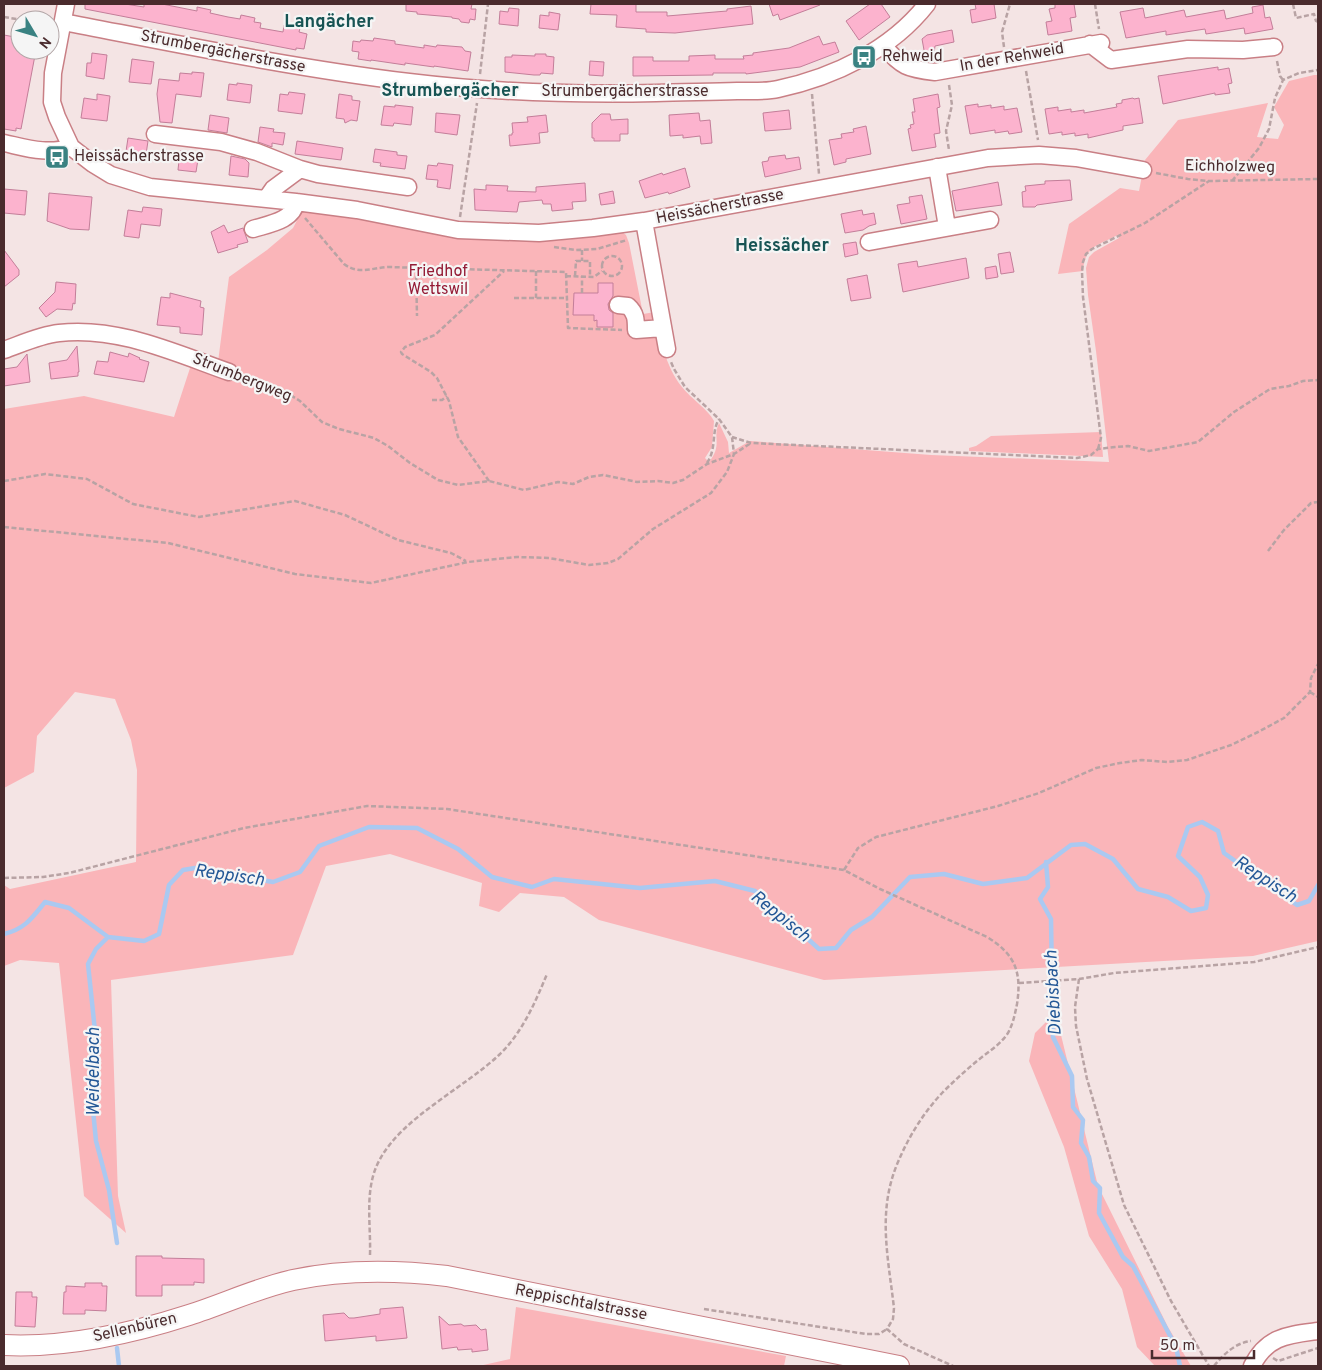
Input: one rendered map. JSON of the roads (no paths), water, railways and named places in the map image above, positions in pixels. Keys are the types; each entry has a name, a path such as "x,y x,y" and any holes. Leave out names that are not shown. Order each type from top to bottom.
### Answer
{"main road":[{"name":"Reppischtalstrasse","path":"261,1289 325,1274 369,1270 410,1271 447,1276 899,1366"},
{"name":"Sellenbüren","path":"4,1345 23,1346 83,1340 143,1330 191,1315 261,1289"}],"street":[{"name":"Heissächerstrasse","path":"66,4 53,72 52,102 57,117 71,147 111,175 150,187 357,210 458,230 539,233 593,228 644,228 820,188 988,158 1039,155 1076,158 1143,170"},
{"name":"Strumbergächerstrasse","path":"63,22 322,70 411,82 478,89 622,94 774,90 812,80 832,74 883,45 909,24 927,4"},
{"name":"In der Rehweid","path":"883,45 896,60 912,69 935,72 1097,41 1111,60 1188,49 1243,50 1274,47"},
{"path":"155,134 221,142 258,152 300,169 318,174 408,187"},
{"path":"4,143 48,151 60,151 71,147"},
{"path":"937,167 947,226"},
{"path":"266,199 273,189 300,169"},
{"path":"253,229 283,220 295,208 296,202"},
{"path":"869,242 947,226 990,220"},
{"path":"644,228 667,349"},
{"path":"618,305 628,306 633,311 636,318 636,330 663,328"},
{"name":"Strumbergweg","path":"4,350 57,333 88,331 134,340 229,372"},
{"path":"1252,1366 1262,1350 1275,1340 1318,1331"}],"waterway":[{"name":"Reppisch","path":"4,934 23,926 45,902 69,908 108,937 144,941 159,934 169,885 183,870 195,868 273,882 300,872 319,846 369,827 417,828 458,849 492,877 532,887 554,879 640,888 715,881 755,891 819,949 836,948 851,930 872,917 910,877 944,874 983,884 1027,878 1071,845 1085,844 1113,859 1138,889 1168,897 1191,911 1206,908 1208,895 1200,877 1178,856 1188,827 1202,822 1218,831 1224,853 1297,905 1309,901 1318,885"},
{"name":"Diebisbach","path":"1046,862 1048,887 1040,899 1051,919 1053,1037 1072,1076 1073,1107 1083,1120 1081,1143 1089,1157 1093,1181 1100,1188 1099,1213 1123,1257 1133,1266 1176,1347 1180,1366"},
{"name":"Weidelbach","path":"108,937 96,949 88,964 95,1031 91,1089 96,1141 109,1190 117,1243"},
{"name":"Weidelbach","path":"117,1348 119,1366"}],"place":[{"name":"Rehweid","path":"864,57"},
{"name":"Heissächerstrasse","path":"57,157"}],"district":[{"name":"Langächer","path":"329,22"},
{"name":"Strumbergächer","path":"450,91"},
{"name":"Heissächer","path":"782,246"}],"park label":[{"name":"Friedhof Wettswil","path":"438,281"}]}
